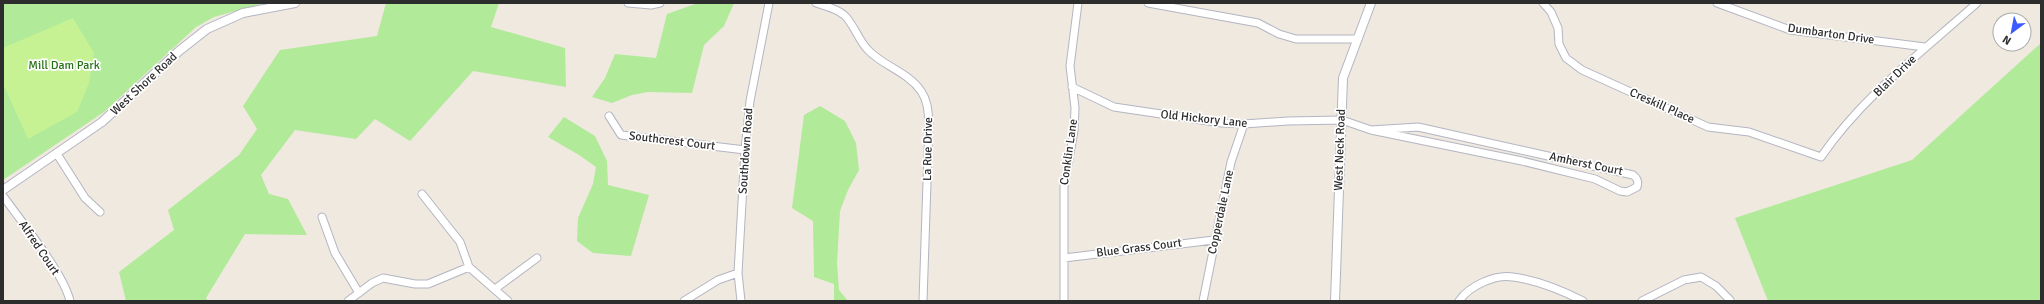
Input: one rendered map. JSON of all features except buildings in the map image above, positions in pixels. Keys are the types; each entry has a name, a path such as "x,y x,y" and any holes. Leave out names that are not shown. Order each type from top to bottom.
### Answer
{"street":[{"name":"West Shore Road","path":"3,190 105,120 179,51 207,29 243,13 295,3"},
{"path":"628,3 651,5 660,3"},
{"name":"Southdown Road","path":"741,301 738,273 745,150 750,101 769,3"},
{"name":"La Rue Drive","path":"816,3 832,8 845,15 867,50 909,79 921,91 928,106 929,123 923,301"},
{"name":"Conklin Lane","path":"1064,301 1064,186 1074,131 1075,108 1070,66 1078,3"},
{"path":"1148,3 1258,23 1279,34 1296,39 1358,39"},
{"name":"West Neck Road","path":"1335,301 1343,78 1371,3"},
{"name":"Creskill Place","path":"1543,3 1551,12 1555,23 1559,44 1566,58 1582,70 1708,127 1749,132 1821,157"},
{"name":"Blair Drive","path":"1821,157 1839,130 1925,47 1977,3"},
{"name":"Dumbarton Drive","path":"1721,4 1790,30 1925,47"},
{"name":"Old Hickory Lane","path":"1072,87 1114,107 1214,122 1244,124 1288,121 1342,120"},
{"name":"Southcrest Court","path":"609,116 621,135 745,150"},
{"name":"Amherst Court","path":"1342,120 1371,130 1529,163 1595,179 1620,191 1632,191 1637,187 1637,179 1633,175 1418,127 1371,130"},
{"name":"Copperdale Lane","path":"1203,301 1214,240 1232,162 1244,124"},
{"path":"57,154 85,198 100,212"},
{"path":"422,194 460,242 469,267 508,301"},
{"name":"Alfred Court","path":"3,196 51,264 68,292 70,301"},
{"path":"322,217 335,253 359,293"},
{"name":"Blue Grass Court","path":"1064,258 1214,240"},
{"path":"495,289 537,258"},
{"path":"348,301 383,278 415,284 428,284 469,267"},
{"path":"684,301 718,280 738,273"},
{"path":"1459,301 1476,286 1492,279 1512,276 1583,301"},
{"path":"1642,301 1684,280 1701,277 1716,286 1730,300"}],"green space":[{"name":"Mill Dam Park","path":"3,3 264,3 214,17 196,27 104,112 3,180"},
{"path":"386,3 499,3 491,27 565,48 566,87 473,71 410,141 375,119 356,139 295,130 261,175 269,194 288,199 307,235 245,234 206,298 208,301 126,301 119,272 174,230 168,210 239,155 257,129 243,106 280,50 377,36"},
{"path":"698,3 734,3 724,26 704,45 692,93 648,92 632,95 612,103 592,97 605,78 615,54 656,58 667,14"},
{"path":"73,18 94,53 89,83 77,112 28,139 3,84 3,48"},
{"path":"2041,43 2041,301 1768,301 1735,218 1912,160"},
{"path":"820,106 845,121 856,143 859,170 848,190 840,211 837,263 839,290 848,301 834,301 834,284 814,277 813,221 792,208 804,115"},
{"path":"564,117 595,136 607,161 608,185 649,195 631,256 593,253 577,241 578,218 593,184 596,167 548,137"}]}
